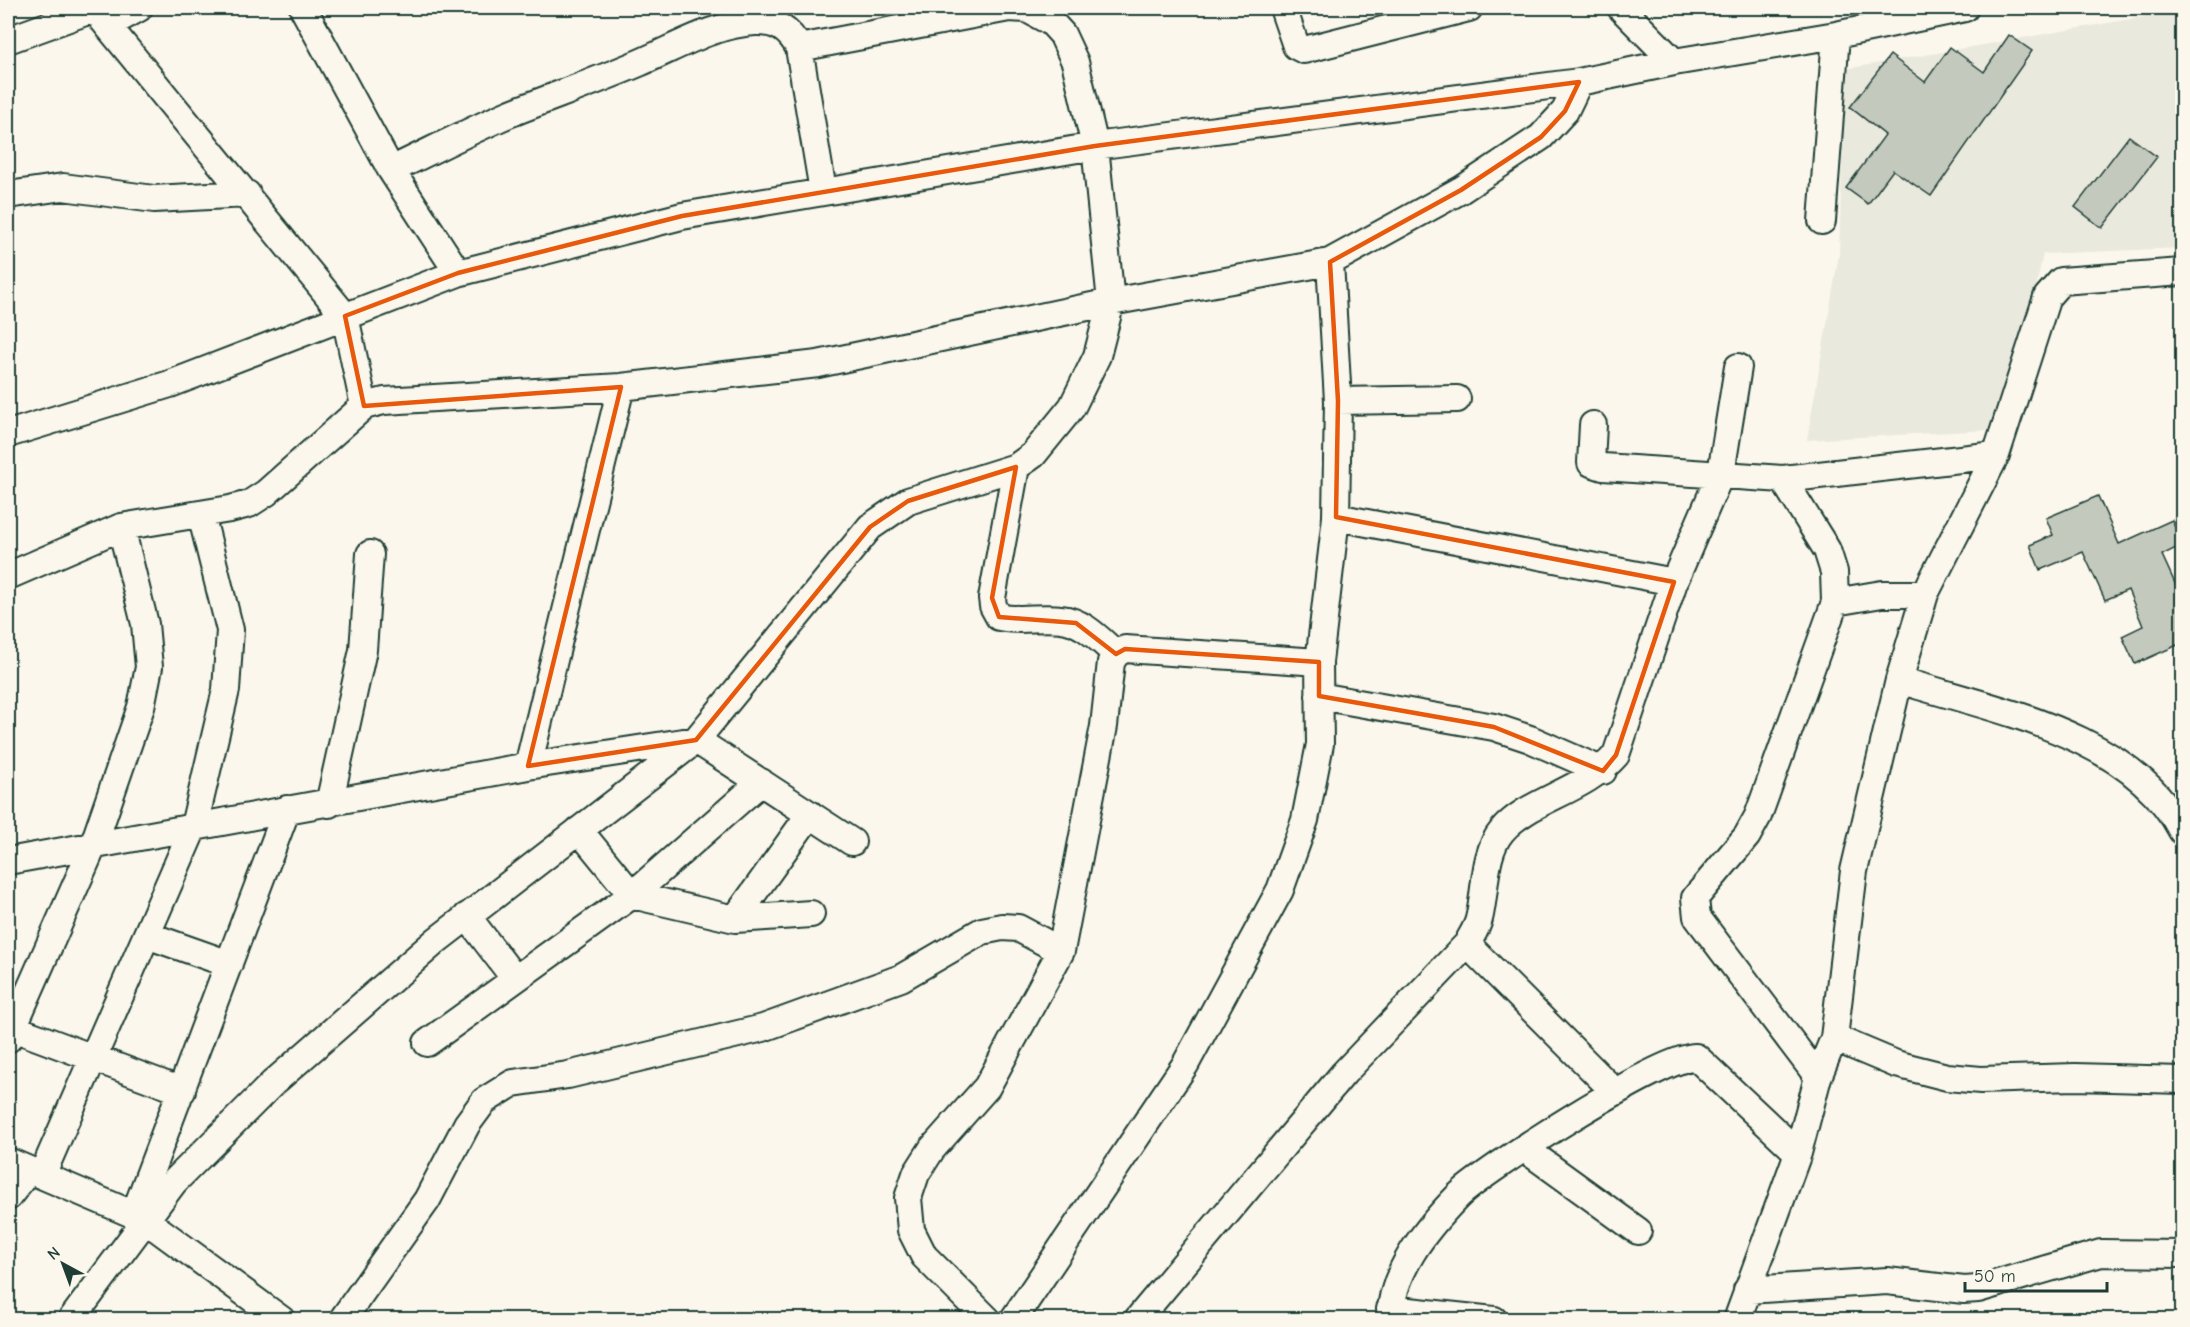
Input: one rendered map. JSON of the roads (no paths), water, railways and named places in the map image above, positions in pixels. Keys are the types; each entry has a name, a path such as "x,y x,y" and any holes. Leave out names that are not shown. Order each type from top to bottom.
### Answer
{"street":[{"path":"108,25 139,8"},
{"path":"303,8 391,170 458,273"},
{"path":"71,1320 139,1217 223,1130 273,1083 467,916 696,740 870,527 908,501 1016,467 1033,454 1072,407 1097,356 1111,302 1095,146 1075,63 1062,34 1051,22 1027,9 1009,8 799,48"},
{"path":"1283,8 1296,46 1304,50 1469,8"},
{"path":"1621,8 1674,62"},
{"path":"8,434 170,384 458,273 682,216 1095,146 1579,82 1674,62 1836,35 1885,16 1965,8"},
{"path":"8,40 88,11 98,14 345,316 364,406"},
{"path":"391,170 509,114 638,64 722,27 756,22 775,24 785,29 799,48 823,191"},
{"path":"1822,221 1836,35"},
{"path":"8,576 121,527 249,504 266,493 364,406 384,401 621,387 818,364 1111,302 1330,262 1461,190 1541,137 1565,111 1579,82"},
{"path":"8,195 63,187 154,199 247,194"},
{"path":"1013,1320 1185,1065 1280,890 1305,820 1320,744 1319,662 1336,517 1338,401 1330,262"},
{"path":"1737,1320 1798,1153 1818,1077 1834,1038 1854,871 1899,680 1924,594 1996,455 2047,297 2061,281 2182,272"},
{"path":"1137,1320 1344,1072 1467,944 1479,922 1492,848 1502,831 1519,817 1603,771 1616,755 1674,582 1721,473 1738,367"},
{"path":"528,766 621,387"},
{"path":"1338,401 1457,399"},
{"path":"1593,425 1589,457 1595,465 1783,479 1996,455"},
{"path":"1016,467 992,598 996,612 999,617 1009,619 1062,619 1076,623 1116,654"},
{"path":"1783,479 1827,550 1834,572 1835,602 1758,816 1747,836 1695,898 1694,908 1697,916 1818,1077"},
{"path":"8,1197 93,1058 194,826 226,690 230,630 201,514"},
{"path":"1336,517 1674,582"},
{"path":"121,527 146,624 149,667 141,707 93,846 10,1034 93,1058 182,1091"},
{"path":"329,804 363,650 370,554"},
{"path":"1835,602 1882,594 1924,594"},
{"path":"988,1320 924,1256 911,1230 908,1198 916,1174 932,1149 987,1087 1061,951 1104,726 1111,662 1116,654 1125,649 1319,662"},
{"path":"1899,680 2060,731 2088,744 2117,761 2154,792 2169,808 2182,831"},
{"path":"1319,696 1494,727 1530,739 1603,771"},
{"path":"8,861 528,766 696,740 852,842"},
{"path":"427,1043 632,895 761,782"},
{"path":"139,1217 182,1091 287,809"},
{"path":"735,919 810,814"},
{"path":"579,830 632,895 735,919 811,914"},
{"path":"467,916 515,979"},
{"path":"342,1320 427,1200 467,1124 483,1101 513,1083 568,1075 763,1028 901,978 981,931 1002,927 1018,928 1061,951"},
{"path":"147,935 229,964"},
{"path":"1467,944 1614,1092"},
{"path":"1834,1038 1896,1064 1947,1077 1981,1080 2075,1077 2182,1080"},
{"path":"1494,1320 1390,1314 1402,1270 1426,1233 1458,1195 1614,1092 1680,1059 1696,1057 1798,1153"},
{"path":"1525,1149 1638,1231"},
{"path":"26,1169 139,1217 282,1320"},
{"path":"1747,1290 1887,1281 1964,1290 1978,1289 2101,1253 2182,1254"}]}
